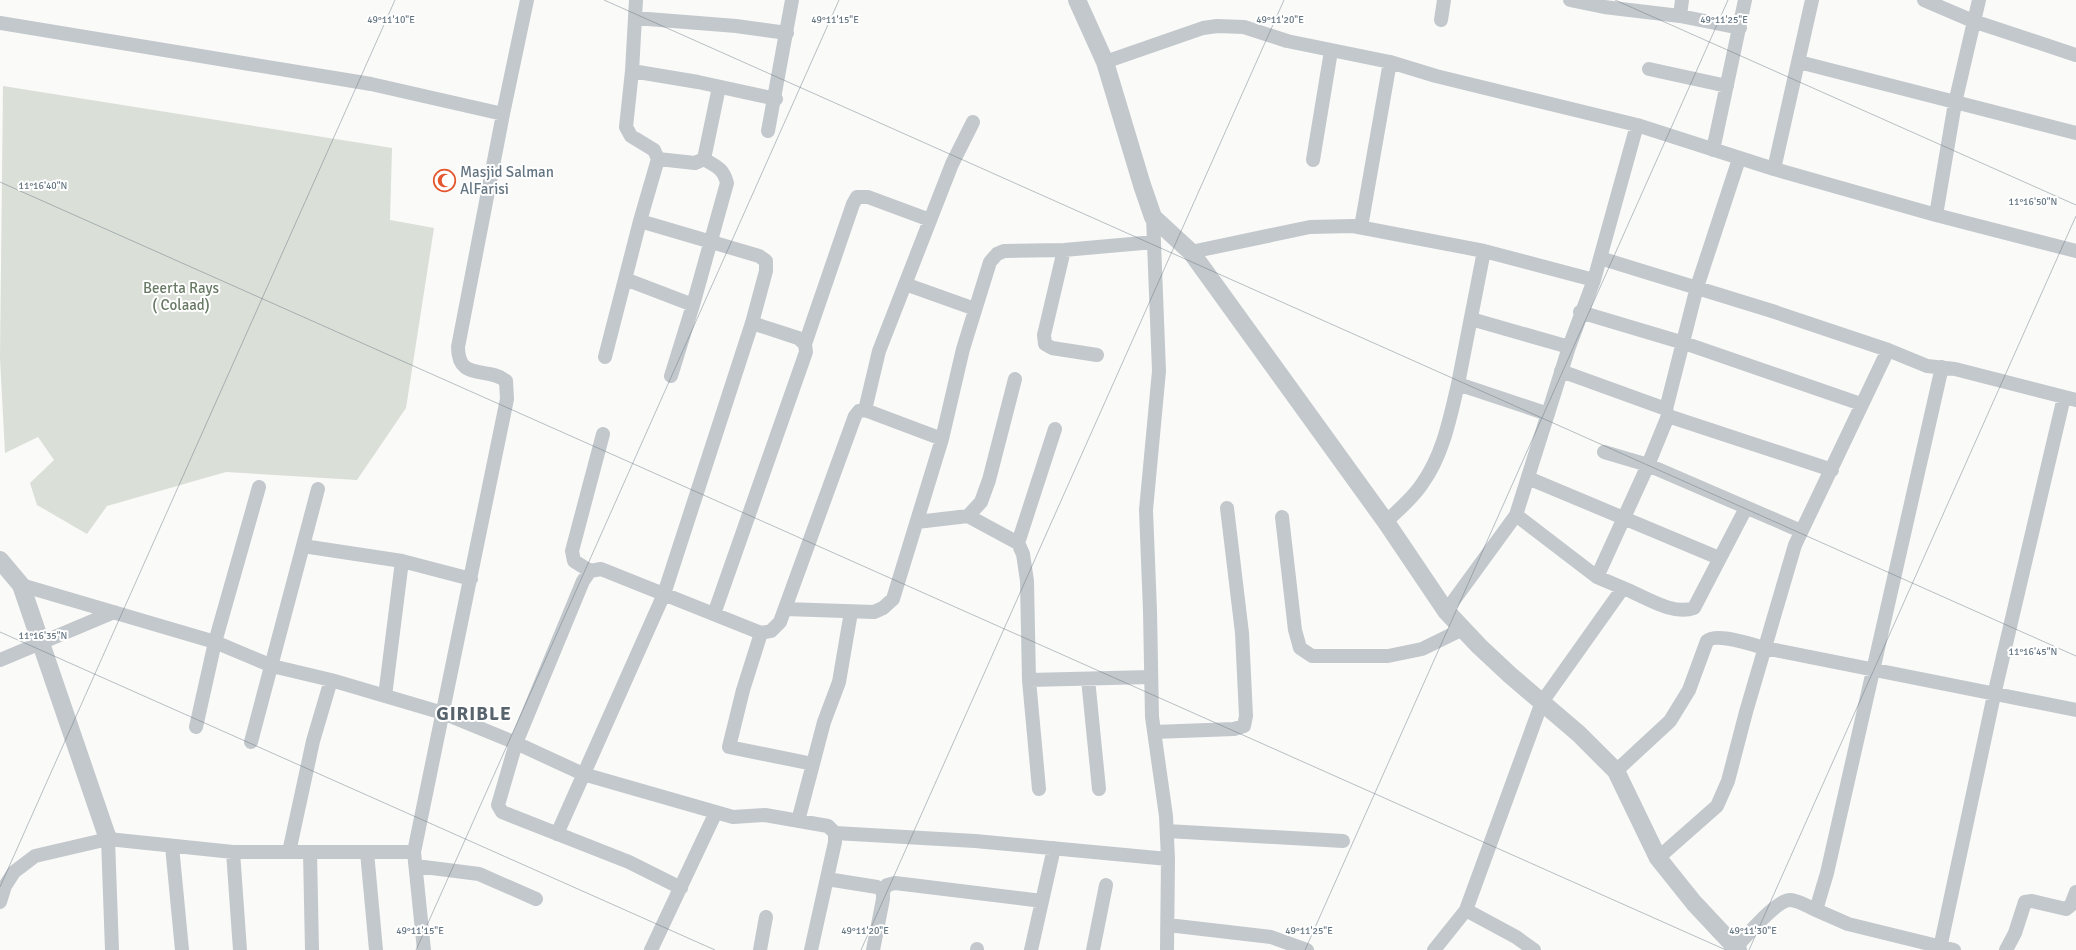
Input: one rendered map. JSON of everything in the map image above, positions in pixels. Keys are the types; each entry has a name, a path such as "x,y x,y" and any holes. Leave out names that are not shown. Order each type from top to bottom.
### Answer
{"street":[{"path":"424,950 414,852 471,579 507,399 508,387 504,379 469,369 463,365 458,358 458,347 503,114 527,0"},
{"path":"605,357 640,221 658,159 654,150 631,136 626,127 632,71 636,0"},
{"path":"768,131 776,99 792,0"},
{"path":"1441,20 1444,0"},
{"path":"1570,0 1604,7 1680,16 1740,28"},
{"path":"1680,16 1682,0"},
{"path":"1713,150 1745,0"},
{"path":"1774,169 1812,0"},
{"path":"1924,0 1973,21 2076,55"},
{"path":"1936,215 1955,103 1979,0"},
{"path":"1080,1 1105,62 1153,217 1159,371 1146,510 1154,732 1167,831 1167,950"},
{"path":"635,18 736,26 787,33"},
{"path":"0,23 371,84 503,114"},
{"path":"1105,62 1203,28 1217,26 1244,27 1287,41 1390,62 1436,76 1637,125 1739,159 1936,215 2076,251"},
{"path":"1313,160 1331,51"},
{"path":"1361,227 1390,62"},
{"path":"1799,62 2076,134"},
{"path":"1649,69 1727,86"},
{"path":"632,71 776,99"},
{"path":"704,160 718,87"},
{"path":"865,410 879,351 952,164 972,122"},
{"path":"1446,611 1516,514 1560,371 1580,312 1594,280 1637,125"},
{"path":"658,159 695,163 704,160 720,168 725,173 727,183 693,305 671,376"},
{"path":"1597,577 1648,465 1667,412 1697,287 1739,159"},
{"path":"714,614 806,352 805,344 853,204 857,197 868,197 930,220"},
{"path":"1153,217 1191,252 1386,522 1446,611 1510,675 1579,734 1616,771 1658,858 1694,903 1737,949 1772,909 1785,901 1794,900 1848,924 1947,949 1994,694 2070,399 1955,369 1927,366 1888,350 1697,287 1600,258"},
{"path":"557,834 664,594 752,323 766,271 766,261 759,256 640,221"},
{"path":"1191,252 1310,227 1338,225 1361,227 1484,251 1594,280"},
{"path":"785,609 874,612 883,608 893,599 942,439 963,349 975,309 990,262 997,254 1004,251 1064,250 1154,242"},
{"path":"1064,250 1044,335 1045,344 1052,348 1097,355"},
{"path":"1386,522 1422,485 1434,465 1445,438 1458,384 1484,251"},
{"path":"625,279 693,305"},
{"path":"905,284 975,309"},
{"path":"1580,312 1684,343 1861,404"},
{"path":"1471,320 1569,347"},
{"path":"752,323 798,338 805,344"},
{"path":"1658,858 1717,806 1728,781 1795,545 1888,350"},
{"path":"1816,910 1827,873 1942,367"},
{"path":"1560,371 1667,412 1832,470"},
{"path":"968,516 981,502 989,480 1016,379"},
{"path":"1458,384 1548,414"},
{"path":"603,434 572,551 574,561 590,571 602,569 761,633 771,631 780,622 855,416 859,411 865,410 942,439"},
{"path":"1018,543 1055,429"},
{"path":"1604,452 1648,465 1801,531"},
{"path":"1528,478 1719,558"},
{"path":"196,727 215,642 259,487"},
{"path":"251,742 318,489"},
{"path":"1154,732 1234,729 1244,726 1246,716 1242,633 1227,508"},
{"path":"1516,514 1597,577 1675,609 1686,610 1694,608 1746,508"},
{"path":"917,522 968,516 1018,543 1023,554 1027,581 1029,680 1039,789"},
{"path":"1282,517 1295,630 1300,648 1312,656 1388,656 1422,649 1463,629"},
{"path":"303,546 402,561 471,579"},
{"path":"0,560 21,585 108,839 112,950"},
{"path":"385,696 402,561"},
{"path":"590,571 583,580 516,743 498,805 502,812 629,862 681,888"},
{"path":"21,585 215,642 272,666 331,680 443,714 516,743 583,774 733,817 765,815 798,820 828,826 835,833 975,841 1168,859"},
{"path":"1434,950 1466,910 1542,702 1623,588"},
{"path":"0,660 114,612"},
{"path":"798,820 824,722 839,682 851,612"},
{"path":"761,633 742,690 729,747 813,764"},
{"path":"1616,771 1670,721 1689,690 1704,650 1711,638 1725,639 2076,710"},
{"path":"1029,680 1151,678"},
{"path":"1088,679 1099,789"},
{"path":"289,852 313,741 331,680"},
{"path":"651,950 716,812"},
{"path":"1167,831 1343,841"},
{"path":"811,950 835,842 835,833"},
{"path":"0,902 5,886 14,872 35,856 108,839 234,852 414,852"},
{"path":"172,846 182,950"},
{"path":"1031,950 1054,848"},
{"path":"234,852 240,950"},
{"path":"310,852 312,950"},
{"path":"367,852 376,950"},
{"path":"416,866 479,874 536,899"},
{"path":"827,879 877,886 883,891"},
{"path":"873,950 883,900 883,891 887,885 895,883 1042,901"},
{"path":"1093,950 1106,885"},
{"path":"2006,950 2025,902 2032,901 2066,909 2071,905 2076,892"},
{"path":"1466,910 1516,937 1534,950"},
{"path":"760,950 766,917"},
{"path":"1168,925 1271,938 1307,950"}],"green space":[{"name":"Beerta Rays ( Colaad)","path":"3,86 392,148 390,220 434,228 406,408 357,480 226,472 107,506 87,534 37,505 30,483 54,460 38,437 5,453 0,358"}],"place":[{"name":"Masjid Salman AlFarisi","path":"444,181"}],"district":[{"name":"GIRIBLE","path":"474,713"}]}
